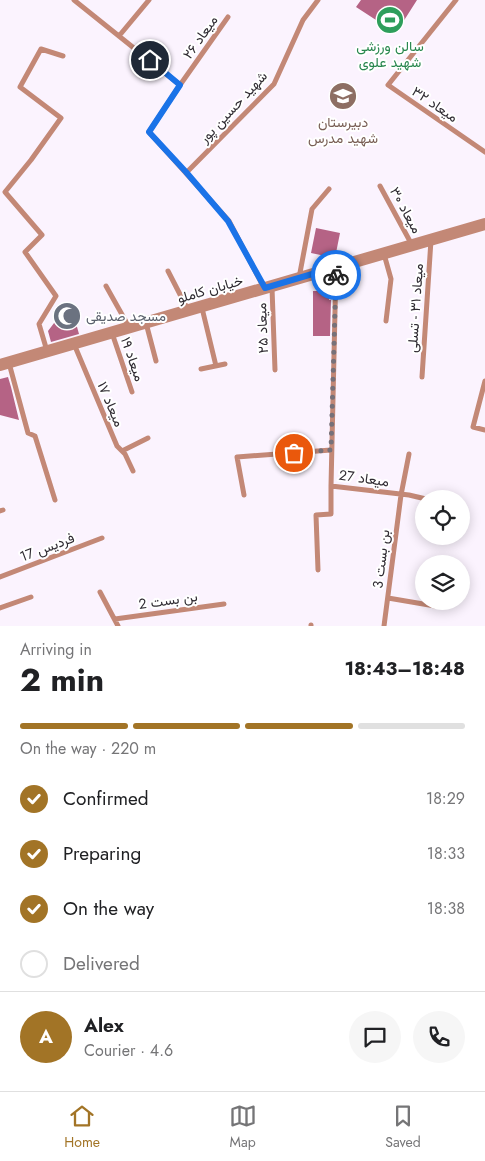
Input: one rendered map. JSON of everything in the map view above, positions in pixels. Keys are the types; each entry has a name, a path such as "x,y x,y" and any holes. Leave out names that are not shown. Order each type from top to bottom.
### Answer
{"street":[{"name":"خیابان کاملو","path":"4,364 485,224"}],"lane":[{"path":"74,0 180,85"},
{"path":"120,36 149,0"},
{"name":"شهید حسین پور","path":"186,172 274,84 303,20 318,0"},
{"name":"میعاد ۳۲","path":"456,0 388,85 485,152"},
{"name":"میعاد ۲۶","path":"228,18 149,132 228,221 268,287"},
{"path":"48,351 39,324 56,296 25,252 42,234 5,192 61,118 20,87 41,49 63,56"},
{"name":"میعاد ۳۰","path":"380,186 412,245"},
{"path":"299,278 312,209 329,189"},
{"name":"میعاد ۳۱ - تسلی","path":"422,377 431,240"},
{"path":"384,253 391,279 386,322"},
{"name":"میعاد 27","path":"336,267 331,486 415,497"},
{"path":"168,271 188,310"},
{"path":"106,286 129,328"},
{"name":"میعاد ۲۵","path":"268,287 275,370"},
{"path":"202,306 216,366"},
{"path":"146,323 156,361"},
{"name":"میعاد ۱۹","path":"112,332 132,392"},
{"name":"میعاد ۱۷","path":"73,344 117,446 125,454 133,471"},
{"path":"4,364 28,433 35,436 55,500"},
{"path":"201,369 225,364"},
{"path":"485,382 473,427 485,430"},
{"path":"122,451 148,438"},
{"path":"244,495 237,457 331,450"},
{"name":"بن بست 3","path":"384,626 401,495 409,454"},
{"path":"318,570 316,515 331,514 331,486"},
{"name":"فردیس 17","path":"0,577 102,538"},
{"path":"100,592 118,626"},
{"path":"0,608 31,597"},
{"path":"388,598 415,603"},
{"name":"بن بست 2","path":"115,619 224,604"}],"building":[{"name":"سالن ورزشی شهید علوی","path":"361,0 417,0 396,33 356,7"},
{"path":"316,228 340,233 335,258 311,253"},
{"path":"313,291 329,291 329,300 331,300 330,336 313,336"},
{"name":"مسجد صدیقی","path":"70,302 79,334 51,342 48,331"},
{"path":"8,377 19,420 0,415 0,379"}],"way so far":[{"path":"294,453 331,450 336,275"}],"place":[{"name":"سالن ورزشی شهید علوی","path":"390,20"},
{"name":"دبیرستان شهید مدرس","path":"343,96"},
{"name":"مسجد صدیقی","path":"67,316"}],"route":[{"path":"150,60 180,85 149,132 228,221 265,288 336,267 336,275"}]}
